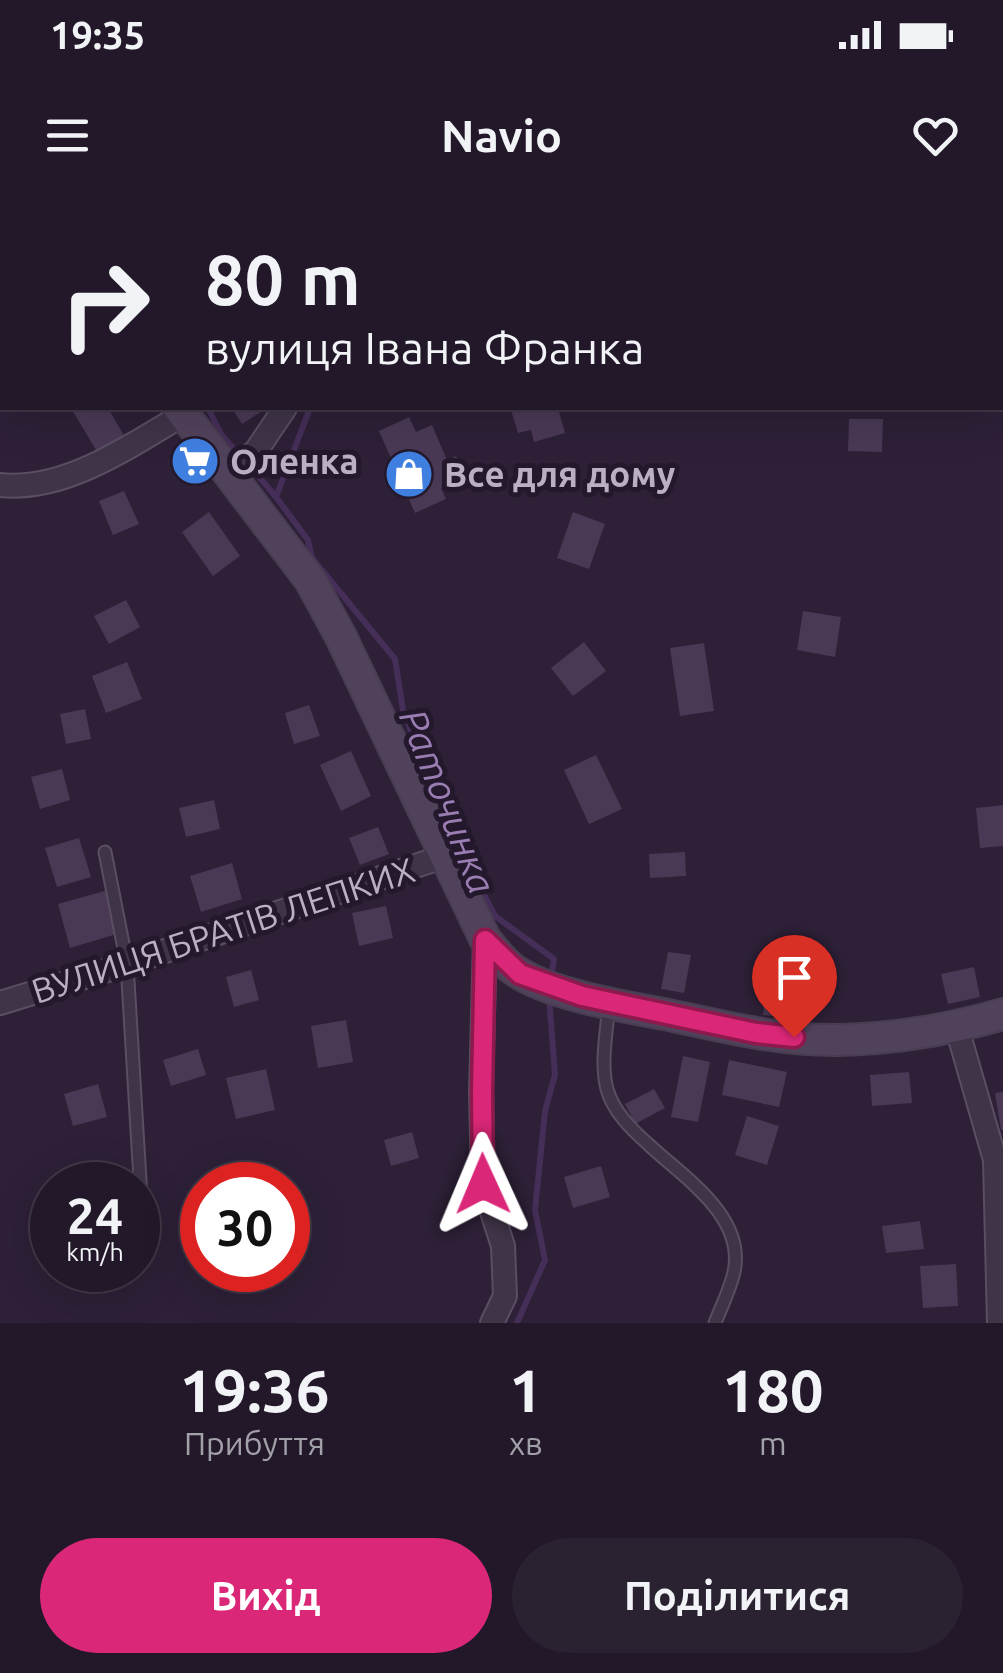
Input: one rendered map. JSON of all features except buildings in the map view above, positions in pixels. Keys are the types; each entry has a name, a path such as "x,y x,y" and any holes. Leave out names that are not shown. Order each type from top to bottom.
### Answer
{"main road":[{"path":"181,411 241,463 310,580 342,637 485,940 508,966 539,982 595,1000 756,1033 833,1040 895,1038 958,1028 1003,1014"}],"street":[{"path":"241,463 283,410"},
{"path":"0,485 42,484 112,456 181,411"},
{"name":"ВУЛИЦЯ БРАТІВ ЛЕПКИХ","path":"0,1003 445,856"},
{"path":"485,940 483,1184 503,1246 505,1296 492,1323"},
{"path":"958,1028 995,1160 999,1323"}],"lane":[{"path":"105,852 127,964 139,1162"},
{"path":"595,1000 606,1087 614,1105 631,1129 713,1204 726,1222 735,1252 734,1272 714,1323"}],"waterway":[{"path":"209,410 221,434 240,456"},
{"name":"Раточинка","path":"309,410 276,497 308,540 312,558 395,659 403,710 417,747 443,790 480,887 495,916 554,959 551,978"},
{"path":"249,465 276,497"},
{"name":"Раточинка","path":"517,1323 545,1260 535,1210 545,1111 555,1075 549,996"}],"place":[{"name":"Оленка","path":"195,461"},
{"name":"Все для дому","path":"409,474"}],"route":[{"path":"483,1184 485,940 520,974 582,996 756,1033 794,1037"}]}
